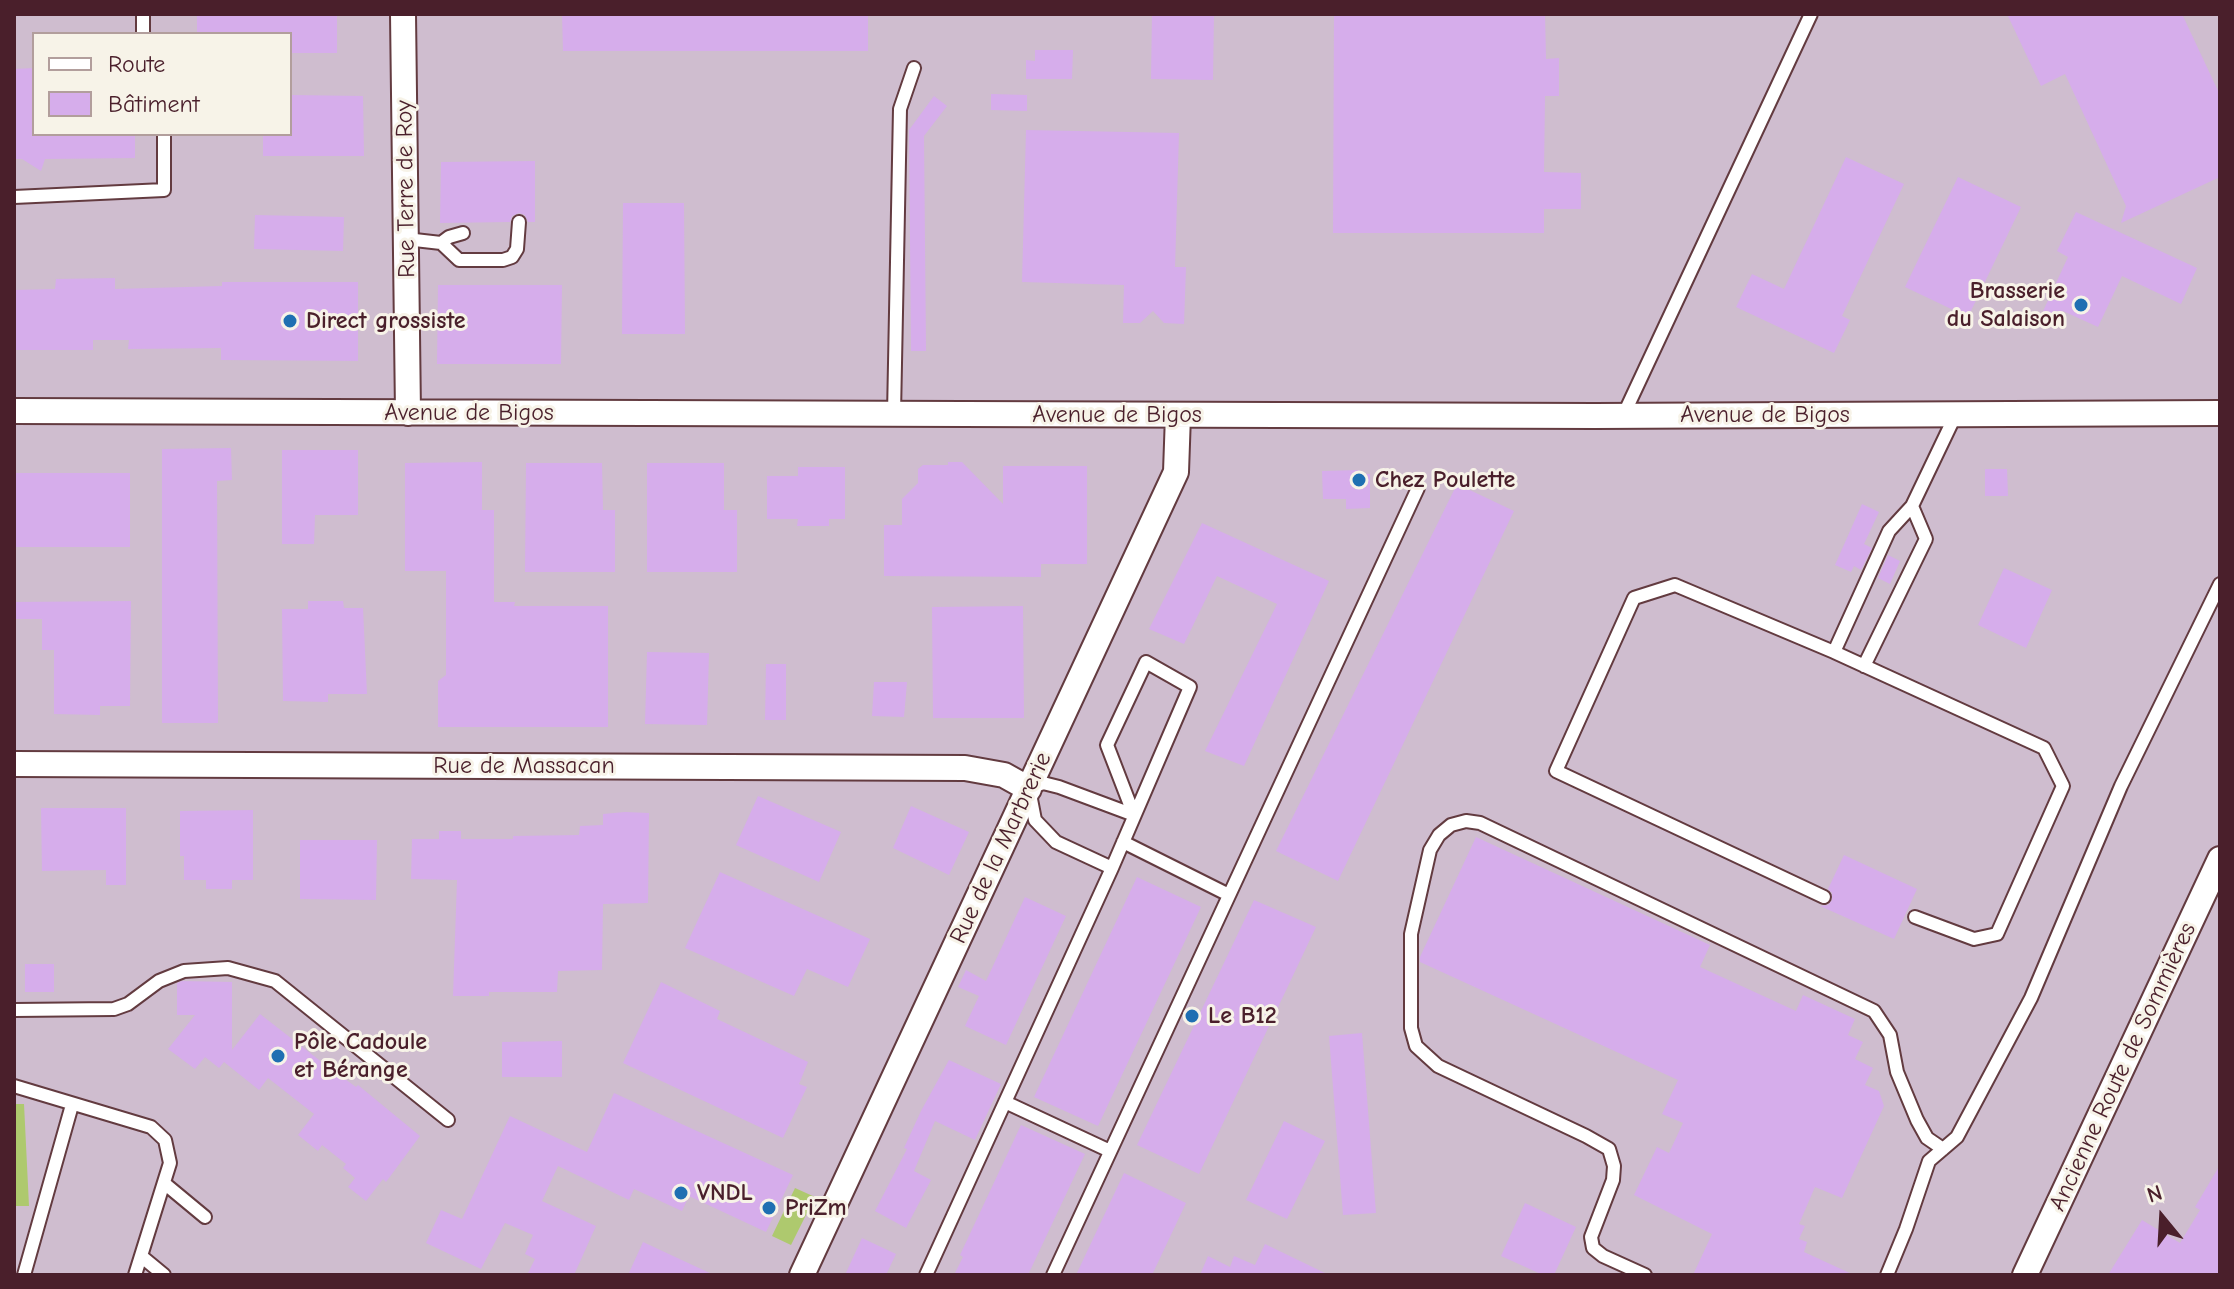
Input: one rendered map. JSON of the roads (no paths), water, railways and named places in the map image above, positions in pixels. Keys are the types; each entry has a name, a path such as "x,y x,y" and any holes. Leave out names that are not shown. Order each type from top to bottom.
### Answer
{"street":[{"name":"Rue Terre de Roy","path":"403,14 408,413"},
{"name":"Avenue de Bigos","path":"14,411 1623,416 2220,413"},
{"name":"Rue de la Marbrerie","path":"802,1275 1176,472 1178,415"},
{"name":"Rue de Massacan","path":"14,764 965,768 1004,775 1029,789"},
{"name":"Ancienne Route de Sommières","path":"2025,1275 2220,859"}],"lane":[{"path":"1623,416 1811,14"},
{"path":"894,414 900,109 914,68"},
{"path":"14,197 164,190 164,136"},
{"path":"406,239 441,243 459,260 503,260 512,257 517,249 519,222"},
{"path":"441,243 463,233"},
{"path":"1834,652 1889,531 1912,506 1956,414"},
{"path":"1053,1275 1418,488"},
{"path":"1864,666 1926,539 1912,506"},
{"path":"1887,1275 1929,1161 1957,1137 2031,998 2121,786 2220,584"},
{"path":"1824,897 1556,771 1634,598 1675,585 1834,652 2044,748 2063,786 1997,934 1974,939 1915,917"},
{"path":"926,1275 1112,868 1190,687 1146,662 1107,745 1134,815"},
{"path":"1112,868 1056,842 1035,820 1029,789 1043,783 1134,815"},
{"path":"1645,1275 1603,1256 1593,1248 1591,1237 1613,1180 1614,1166 1609,1149 1438,1066 1416,1046 1411,1028 1411,934 1430,850 1439,835 1451,825 1466,821 1480,823 1874,1011 1890,1035 1897,1072 1917,1120 1927,1138 1943,1149"},
{"path":"1123,842 1229,895"},
{"path":"14,1010 114,1009 128,1004 159,981 184,971 228,968 275,981 448,1120"},
{"path":"14,1086 151,1127 165,1140 170,1163 135,1275"},
{"path":"1005,1102 1110,1151"},
{"path":"24,1275 72,1105"},
{"path":"164,1183 205,1217"},
{"path":"141,1256 164,1275"}],"place":[{"name":"Brasserie du Salaison","path":"2081,305"},
{"name":"Direct grossiste","path":"290,321"},
{"name":"Chez Poulette","path":"1359,480"},
{"name":"Le B12","path":"1192,1016"},
{"name":"Pôle Cadoule et Bérange","path":"278,1056"},
{"name":"VNDL","path":"681,1193"},
{"name":"PriZm","path":"769,1208"}]}
